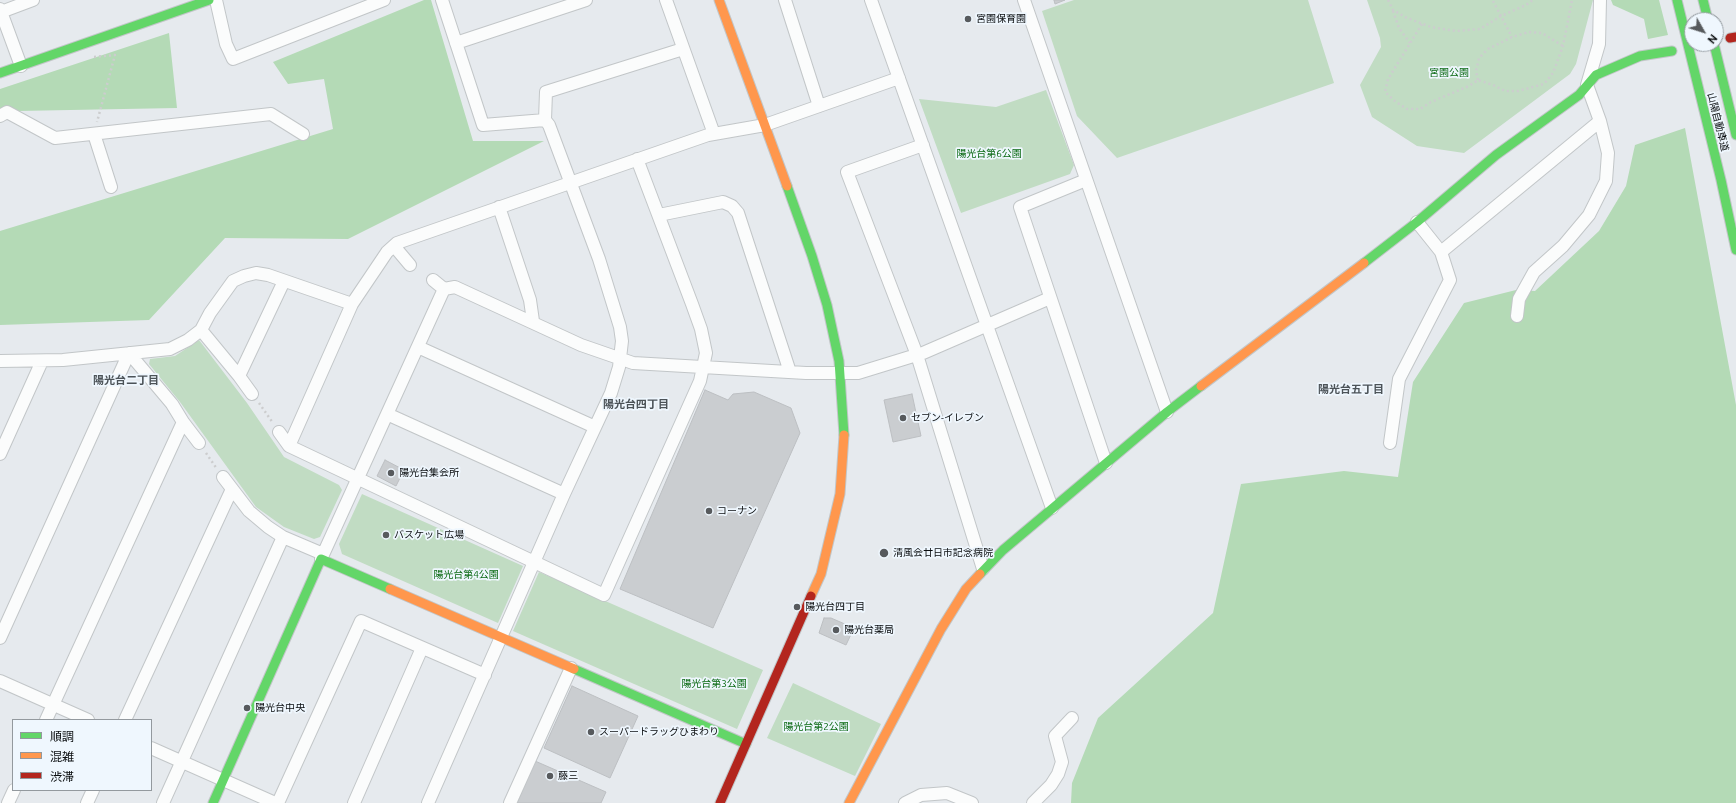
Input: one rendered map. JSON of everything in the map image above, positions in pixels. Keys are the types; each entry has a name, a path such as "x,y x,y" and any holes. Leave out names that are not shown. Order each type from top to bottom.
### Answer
{"main road":[{"path":"173,0 177,11"},
{"path":"0,73 208,0"},
{"path":"719,0 765,125 827,305 841,373 844,447 840,494 832,535 821,574 720,803"},
{"name":"山陽自動車道","path":"1677,0 1721,180 1736,250"},
{"path":"1703,0 1706,12"},
{"path":"849,803 941,629 966,589 983,569 1003,550 1167,412 1417,222 1496,155 1579,95 1596,75 1640,56 1672,52"},
{"name":"山陽自動車道","path":"1716,52 1736,135"},
{"path":"213,803 322,557 502,638 746,744"}],"street":[{"path":"21,66 1,10 33,0"},
{"path":"216,0 226,44 233,59 384,0"},
{"path":"442,0 483,125 544,120"},
{"path":"456,43 586,0"},
{"path":"666,0 714,134"},
{"path":"785,0 819,106"},
{"path":"871,0 1052,508"},
{"path":"1024,0 1167,412"},
{"path":"1517,316 1519,299 1534,272 1563,246 1589,215 1606,181 1608,153 1600,121 1587,85 1599,44 1600,0"},
{"path":"428,803 502,638 564,494 611,393 620,359 622,341 620,327 599,259 549,125 544,120 546,92 683,49"},
{"path":"289,446 352,304 387,252 394,246 409,238 637,159 714,134 765,125 899,78"},
{"path":"0,116 7,112 55,138 271,114 303,134"},
{"path":"1441,252 1600,121"},
{"path":"94,134 111,187"},
{"path":"922,145 847,172 917,355 983,569"},
{"path":"279,432 289,446 604,595 700,381 706,353 701,328 637,159"},
{"path":"1086,180 1020,207 1106,463"},
{"path":"659,215 723,202 732,206 738,213 790,372"},
{"path":"499,207 530,300 532,321"},
{"path":"1390,443 1399,379 1450,280 1441,252 1417,222"},
{"path":"394,246 410,265"},
{"path":"0,361 42,361 170,349 188,340 201,330 210,314 233,281 256,273 268,275 352,304"},
{"path":"432,280 444,289 455,287 532,321 581,345 633,363 790,372 858,373 917,355 1050,298"},
{"path":"239,376 284,281"},
{"path":"223,477 249,511 283,537 322,557 444,289"},
{"path":"201,330 252,394"},
{"path":"418,347 595,427"},
{"path":"130,353 172,404 183,422 199,443"},
{"path":"0,638 130,353"},
{"path":"0,454 42,361"},
{"path":"387,414 564,494"},
{"path":"46,719 183,422"},
{"path":"125,719 232,489"},
{"path":"162,803 283,537"},
{"path":"152,748 277,803 361,621 485,675"},
{"path":"354,803 422,648"},
{"path":"510,803 571,668"},
{"path":"0,681 86,719"},
{"path":"1033,803 1051,785 1058,774 1062,762 1055,736 1072,718"},
{"path":"8,803 14,791"},
{"path":"87,803 93,791"},
{"path":"905,803 921,795 972,803"}],"path":[{"path":"1388,0 1399,28 1410,43"},
{"path":"1393,10 1422,24 1456,31 1480,29 1501,16 1526,6 1532,0"},
{"path":"1422,24 1388,79 1385,92 1407,109 1420,109 1431,102 1469,86 1478,80 1493,84 1505,91 1518,91 1544,84 1553,73 1563,46 1572,0"},
{"path":"1493,1 1512,37"},
{"path":"1478,80 1476,71 1479,58 1488,49 1512,37 1529,32 1542,33 1563,46"},
{"path":"88,58 115,54 94,134"},
{"path":"252,394 279,432"},
{"path":"199,443 223,477"}],"green space":[{"path":"424,0 431,0 473,141 544,141 348,239 225,238 149,320 0,325 0,231 333,129 324,79 288,84 273,62"},
{"path":"1074,0 1308,0 1334,83 1117,158 1077,116 1042,11"},
{"name":"宮園公園","path":"1367,0 1593,0 1576,64 1570,74 1464,153 1417,146 1372,117 1360,85 1381,47 1380,38"},
{"path":"1611,0 1659,0 1668,35 1648,39 1644,19 1613,5"},
{"path":"169,33 177,108 17,111 0,123 0,89"},
{"name":"陽光台第6公園","path":"1046,90 1074,165 1070,174 961,213 919,99 996,107"},
{"path":"1685,128 1736,405 1736,803 1071,803 1072,783 1098,718 1213,613 1241,484 1344,471 1398,477 1413,382 1464,303 1516,290 1535,291 1599,231 1626,186 1635,145"},
{"path":"199,340 247,403 284,457 339,485 342,490 320,537 314,539 284,527 256,507 180,402 149,364 150,359 175,356"},
{"name":"陽光台第4公園","path":"362,494 523,566 498,623 342,554 339,544"},
{"name":"陽光台第3公園","path":"539,572 763,670 737,729 513,631"},
{"name":"陽光台第2公園","path":"793,683 881,724 855,776 767,738"}],"building":[{"path":"1054,0 1065,0 1055,4"},
{"name":"コーナン","path":"705,390 728,400 733,394 754,392 791,408 800,433 713,628 620,589"},
{"name":"セブン-イレブン","path":"912,394 921,436 893,442 884,400"},
{"name":"陽光台集会所","path":"385,460 404,470 396,486 377,476"},
{"name":"陽光台薬局","path":"824,618 831,618 854,628 846,645 819,633"},
{"name":"スーパードラッグひまわり","path":"572,686 638,716 610,778 544,748"},
{"name":"藤三","path":"535,761 606,792 601,803 517,803"}],"traffic: fast":[{"path":"0,73 209,0"},
{"path":"1677,0 1721,180 1736,250"},
{"path":"1703,0 1706,12"},
{"path":"1364,263 1417,222 1496,155 1579,95 1596,75 1640,56 1672,51"},
{"path":"1716,52 1736,135"},
{"path":"787,186 812,256 827,305 839,361 844,435"},
{"path":"980,574 1003,550 1167,412 1201,386"},
{"path":"213,803 321,559 390,589"},
{"path":"574,669 746,744"}],"traffic: slow":[{"path":"719,0 787,186"},
{"path":"1201,386 1364,263"},
{"path":"811,596 821,574 840,494 844,435"},
{"path":"849,803 941,629 966,589 980,574"},
{"path":"390,589 574,669"}],"traffic: jam":[{"path":"1730,38 1736,37"},
{"path":"720,803 811,596"}],"place":[{"name":"宮園保育園","path":"968,19"},
{"name":"セブン-イレブン","path":"903,418"},
{"name":"陽光台集会所","path":"391,473"},
{"name":"コーナン","path":"709,511"},
{"name":"バスケット広場","path":"386,535"},
{"name":"清風会廿日市記念病院","path":"884,553"},
{"name":"陽光台四丁目","path":"797,607"},
{"name":"陽光台薬局","path":"836,630"},
{"name":"陽光台中央","path":"247,708"},
{"name":"スーパードラッグひまわり","path":"591,732"},
{"name":"藤三","path":"550,776"}],"district":[{"name":"陽光台二丁目","path":"126,380"},
{"name":"陽光台五丁目","path":"1351,389"},
{"name":"陽光台四丁目","path":"636,404"}]}
